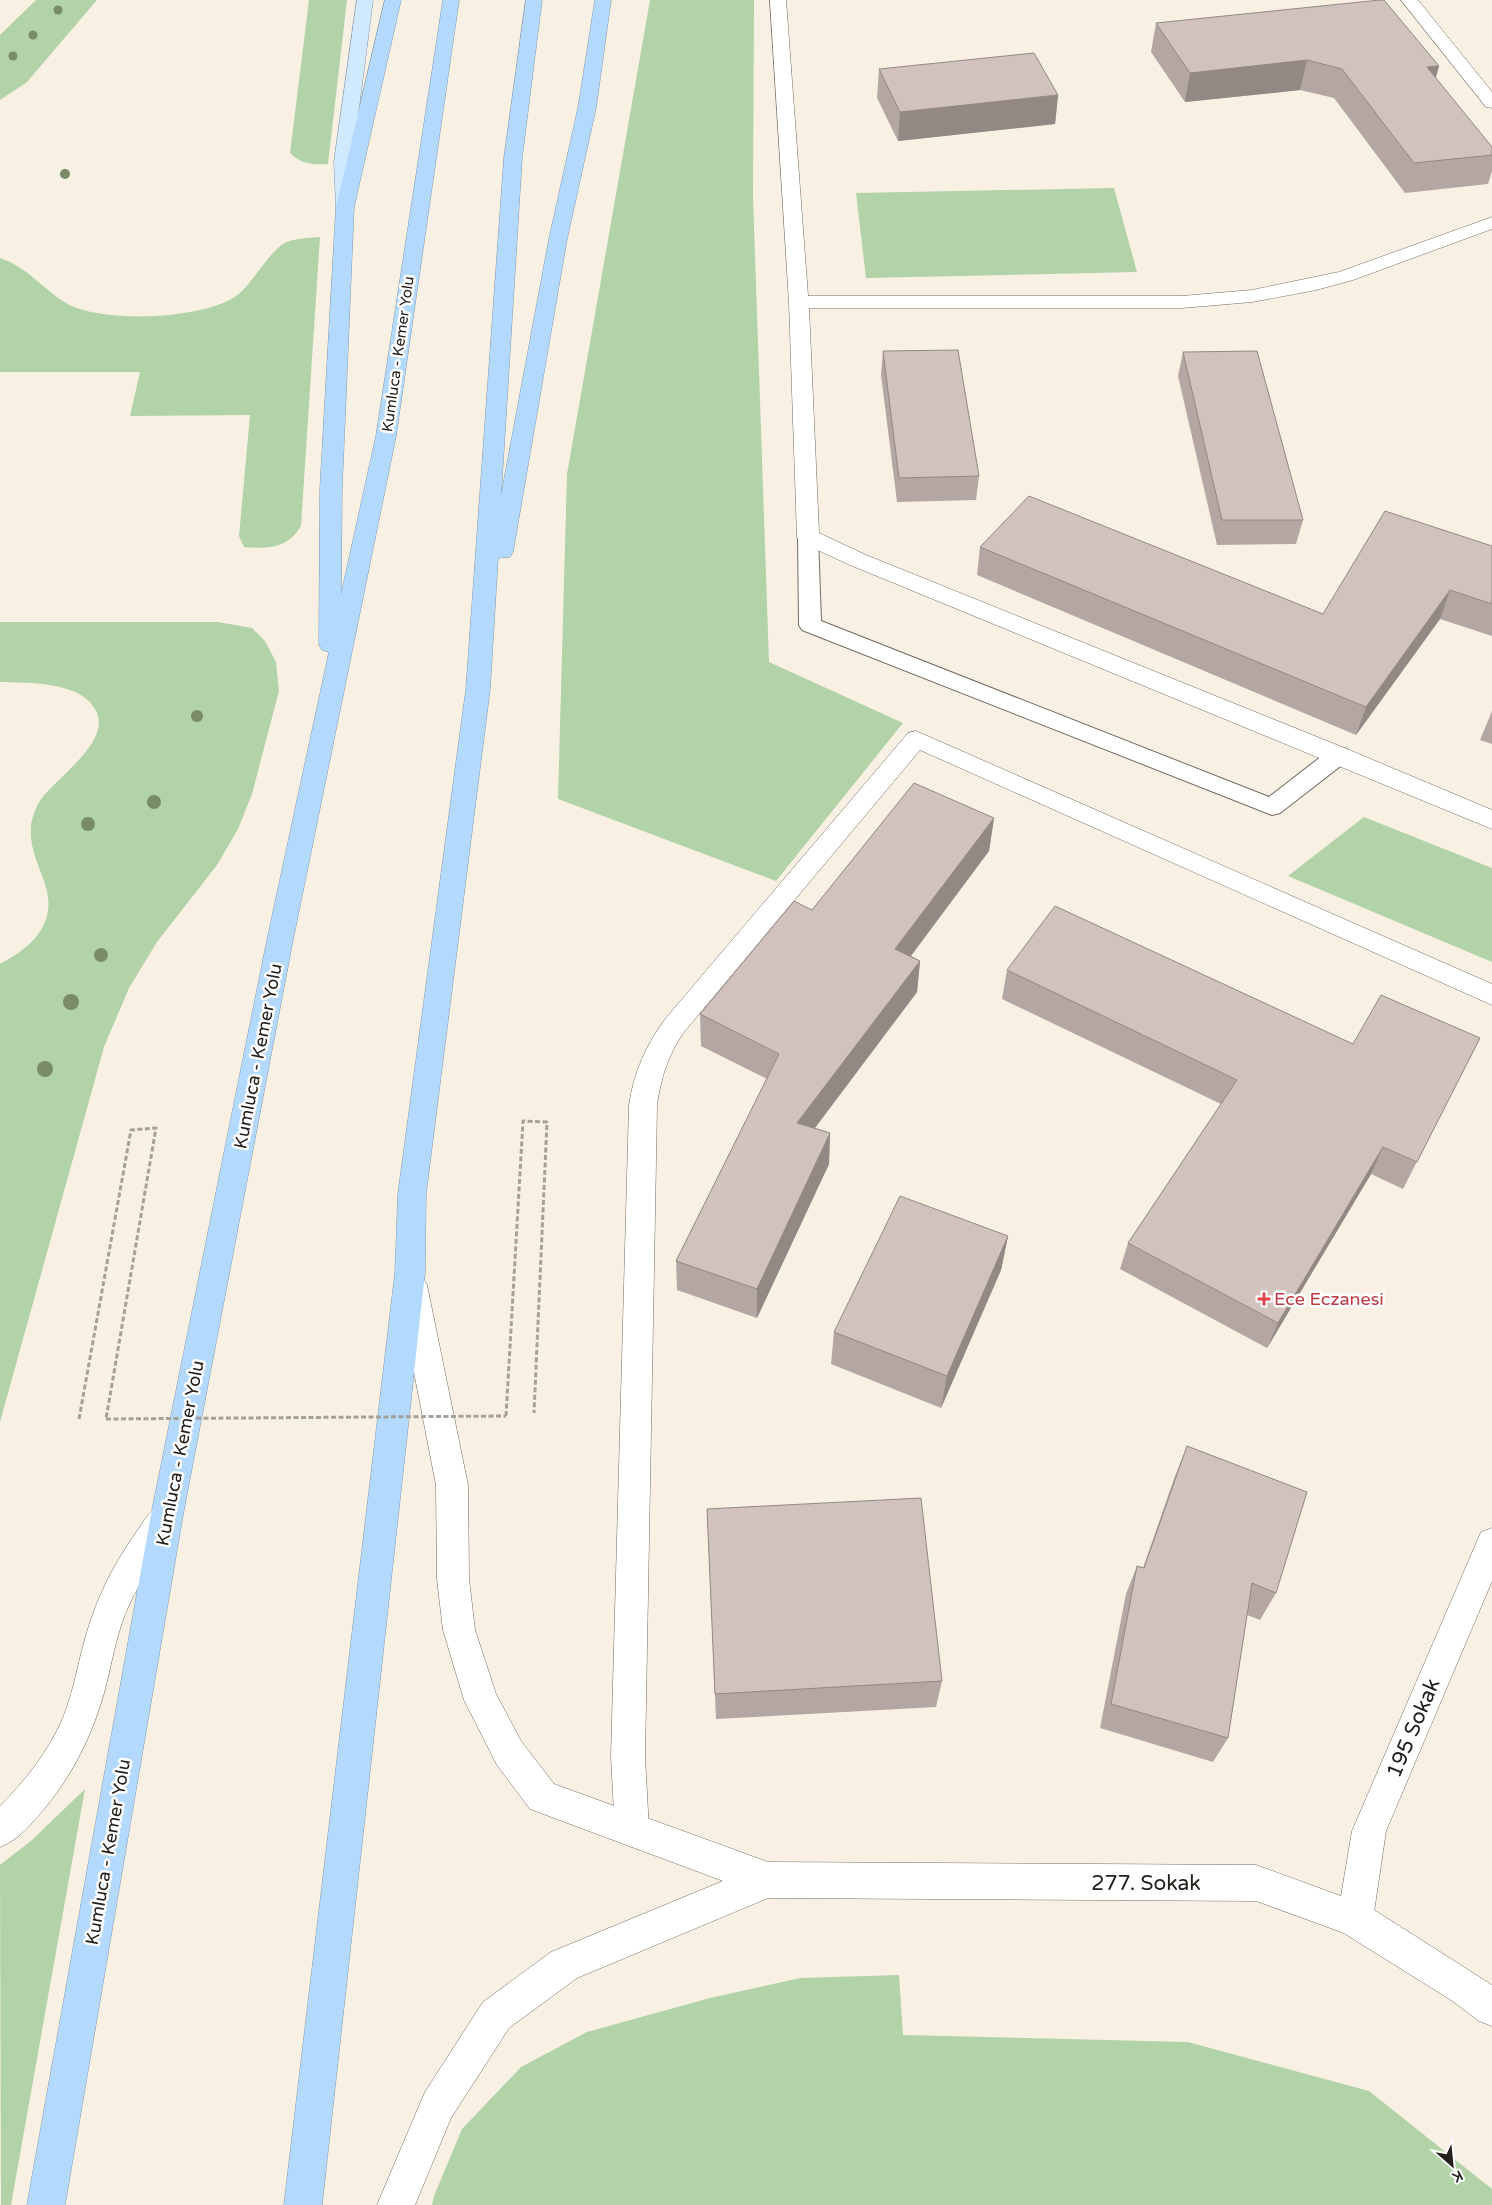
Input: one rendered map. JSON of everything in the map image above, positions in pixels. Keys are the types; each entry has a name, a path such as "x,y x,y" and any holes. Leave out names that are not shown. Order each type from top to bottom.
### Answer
{"highway":[{"name":"Kumluca - Kemer Yolu","path":"329,704 331,489 346,207 393,0"},
{"name":"Kumluca - Kemer Yolu","path":"46,2205 167,1516 278,950 386,436 450,0"},
{"path":"478,689 513,158 534,0"},
{"path":"303,2205 410,1273 412,1194 478,689 558,239 587,108 603,1"}],"main road":[{"path":"346,207 342,162 365,0"}],"street":[{"path":"778,0 799,302 808,537 858,560 1339,755 1492,820"},
{"path":"1409,0 1492,103"},
{"path":"799,302 1173,302 1243,297 1285,291 1346,276 1492,223"},
{"path":"632,1830 628,1757 643,1105 646,1083 652,1061 662,1042 675,1025 916,739 1492,995"},
{"path":"410,1273 452,1485 453,1579 459,1630 481,1700 510,1753 542,1797 768,1880"},
{"path":"0,1830 28,1803 60,1759 73,1735 86,1697 110,1610 129,1570 167,1516"},
{"name":"195 Sokak","path":"1355,1919 1369,1832 1484,1584 1492,1543"},
{"path":"396,2205 438,2105 496,2015 564,1965 768,1880"},
{"name":"277. Sokak","path":"768,1880 1256,1883 1355,1919 1464,1987 1492,2008"}],"lane":[{"path":"808,537 810,625 1272,807 1339,755"}],"path":[{"path":"79,1419 131,1130 156,1128 106,1419 506,1416 523,1121 547,1122 534,1413"}],"green space":[{"path":"36,0 97,0 27,82 0,100 0,35"},
{"path":"309,0 347,0 328,164 307,163 298,160 290,153"},
{"path":"650,0 754,0 753,197 769,662 903,723 776,881 558,799 567,474"},
{"path":"1114,188 1137,272 866,278 856,193"},
{"path":"320,237 301,526 284,543 262,548 244,547 239,536 250,415 130,416 140,372 0,372 0,258 18,266 66,303 82,310 128,316 154,316 181,314 225,302 240,293 273,253 283,244 296,239"},
{"path":"0,622 218,622 252,628 265,641 276,662 279,691 252,794 238,829 217,865 157,942 129,988 104,1047 0,1422 0,964 32,942 45,922 48,911 48,898 31,841 32,820 38,804 45,794 79,760 89,747 96,734 99,722 95,709 87,700 65,688 52,685 0,682"},
{"path":"1364,817 1492,868 1492,962 1288,876"},
{"path":"85,1789 11,2205 1,2205 0,1865 32,1840"},
{"path":"899,1975 903,2035 1188,2042 1369,2091 1492,2189 1492,2205 432,2205 462,2129 521,2067 587,2032 710,1998 800,1978"}],"building":[{"path":"1384,0 1439,66 1427,67 1492,147 1492,155 1414,163 1342,69 1307,60 1190,73 1156,23"},
{"path":"1034,53 1058,95 900,112 879,69"},
{"path":"958,350 979,476 899,478 883,351"},
{"path":"1257,351 1303,520 1222,520 1183,352"},
{"path":"1029,496 1323,614 1385,511 1492,546 1492,604 1450,590 1366,707 980,547"},
{"path":"914,783 994,818 895,949 920,961 797,1123 830,1133 757,1289 676,1261 779,1054 700,1014 794,901 812,910"},
{"path":"1055,906 1353,1044 1381,995 1480,1038 1417,1162 1383,1147 1278,1323 1128,1243 1237,1080 1007,970"},
{"path":"900,1196 1008,1236 947,1376 834,1332"},
{"path":"1187,1446 1307,1492 1276,1593 1252,1583 1228,1738 1111,1704 1137,1566 1144,1568"},
{"path":"921,1498 942,1681 715,1694 707,1509"}],"place":[{"name":"Ece Eczanesi","path":"1264,1299"}]}
